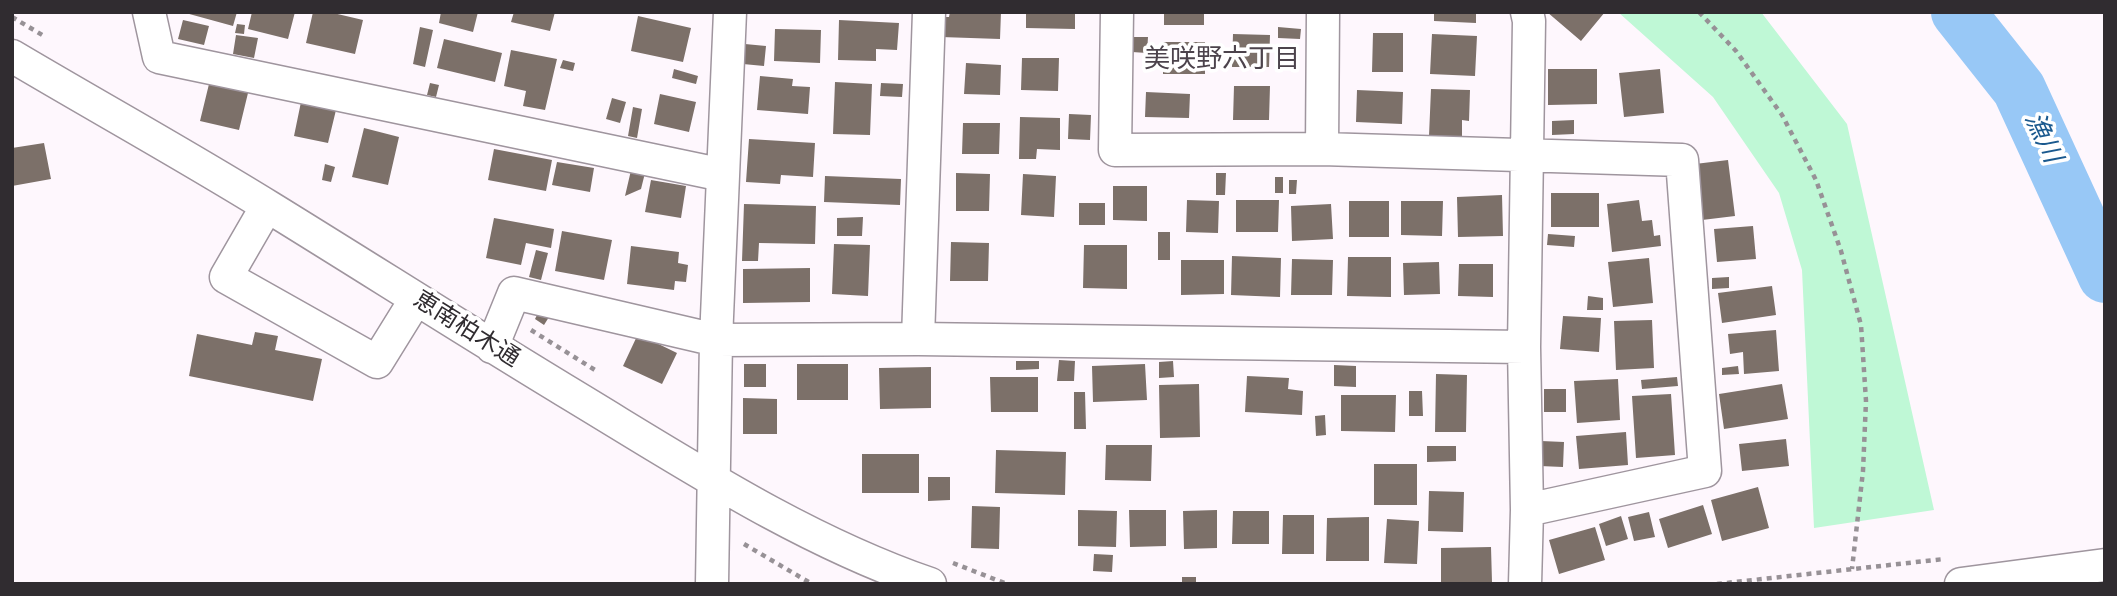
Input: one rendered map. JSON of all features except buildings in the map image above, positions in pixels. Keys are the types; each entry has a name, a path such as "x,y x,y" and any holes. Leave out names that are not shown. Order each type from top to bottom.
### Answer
{"street":[{"path":"149,12 159,57 723,175"},
{"path":"712,584 716,340 730,12"},
{"path":"918,340 929,12"},
{"path":"1117,12 1115,150 1322,149 1682,160 1706,471 1527,510"},
{"path":"1322,149 1323,12"},
{"path":"1525,584 1527,12"},
{"name":"恵南柏木通","path":"12,56 267,206 713,480 818,538 930,584"},
{"path":"267,206 226,278 377,362 416,299"},
{"path":"492,346 514,293 716,340 1524,347"},
{"path":"1961,584 2105,565"}],"path":[{"path":"1699,12 1736,51 1782,115 1816,180 1841,251 1861,324 1866,401 1863,471 1852,569"},
{"path":"1717,584 1904,564"}],"green space":[{"path":"1618,12 1761,12 1847,124 1934,510 1814,528 1802,270 1779,193 1713,97"}],"waterway":[{"name":"漁川","path":"1958,12 2019,89 2105,276"}],"district":[{"name":"美咲野六丁目","path":"1222,60"}]}
